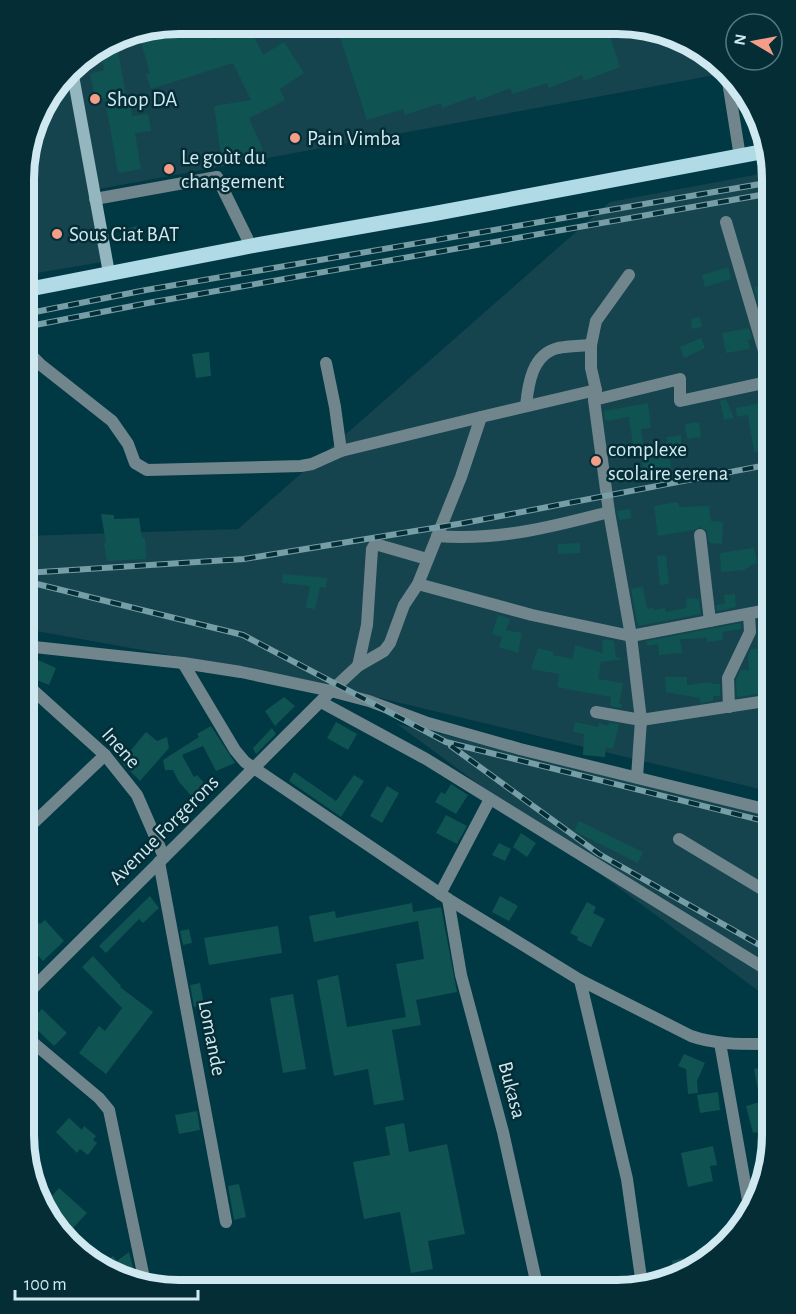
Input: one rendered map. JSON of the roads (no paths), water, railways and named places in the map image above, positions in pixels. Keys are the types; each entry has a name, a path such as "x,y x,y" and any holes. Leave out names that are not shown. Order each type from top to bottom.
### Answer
{"main road":[{"path":"34,288 759,153"}],"street":[{"path":"74,81 109,273"},
{"path":"729,89 740,157"},
{"path":"95,199 217,177 251,246"},
{"path":"726,222 762,343"},
{"path":"629,275 596,321 591,345 591,368 609,512 632,636 641,720 638,777"},
{"path":"526,406 528,383 535,367 544,355 556,348 591,345"},
{"path":"34,359 112,421 129,444 135,463 147,470 301,466 312,464 341,451 526,406 680,379 680,401 762,383"},
{"path":"326,363 341,451"},
{"name":"Avenue Forgerons","path":"34,987 331,691 358,666 384,651 390,643 404,605 418,584 461,477 481,417"},
{"path":"437,536 466,538 521,534 609,512"},
{"path":"700,535 710,621"},
{"path":"358,666 367,625 372,549 375,544 427,559"},
{"path":"418,584 532,615 632,636 762,611"},
{"path":"729,707 728,678 750,632 748,614"},
{"path":"34,647 183,663 241,672 331,691 520,750 761,808"},
{"path":"183,663 235,750 245,762 444,897 580,980 691,1036 703,1041 720,1043 761,1044"},
{"name":"Inene","path":"34,691 105,755 137,795 162,859"},
{"path":"321,702 426,759 761,966"},
{"path":"596,712 641,720 761,702"},
{"path":"34,822 105,755"},
{"path":"444,897 490,799"},
{"path":"679,839 761,889"},
{"name":"Lomande","path":"162,859 226,1222"},
{"name":"Bukasa","path":"444,897 461,975 503,1132 536,1280"},
{"path":"580,980 627,1179 641,1277"},
{"path":"34,1043 99,1098 109,1110 144,1275"},
{"path":"720,1043 747,1198"}],"railway":[{"path":"34,312 146,290 762,184"},
{"path":"34,325 762,195"},
{"path":"34,572 244,559 464,523 762,466"},
{"path":"34,583 243,635 446,742 761,820"},
{"path":"451,746 599,854 761,946"}],"place":[{"name":"Shop DA","path":"95,99"},
{"name":"Pain Vimba","path":"295,138"},
{"name":"Le goùt du changement","path":"169,169"},
{"name":"Sous Ciat BAT","path":"57,234"},
{"name":"complexe scolaire serena","path":"596,461"}]}
